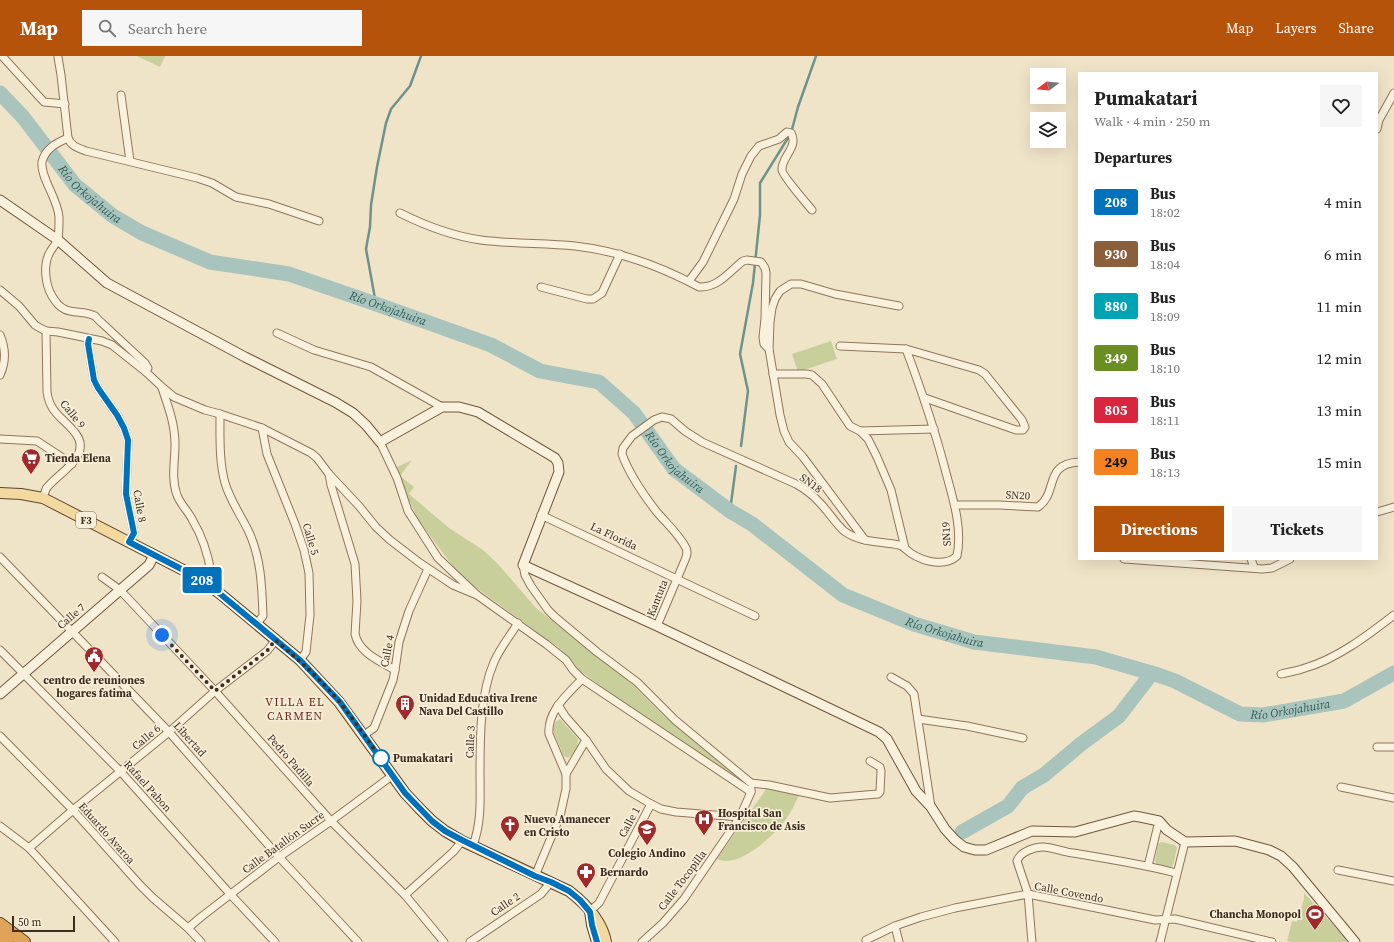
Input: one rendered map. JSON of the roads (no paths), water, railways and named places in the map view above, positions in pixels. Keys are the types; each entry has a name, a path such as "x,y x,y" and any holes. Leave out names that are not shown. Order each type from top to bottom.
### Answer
{"highway":[{"path":"0,924 24,942"},
{"path":"0,936 7,942"}],"main road":[{"path":"0,200 58,240 106,283 244,357 336,402 366,425 380,442 442,407 459,407 478,412 555,458 558,462 559,472 541,515 523,565 657,626 879,732 886,739 916,790 931,808 945,829 964,847 975,850 986,850 1032,831 1075,832 1134,816 1140,816 1159,821 1167,830 1185,842 1235,840 1269,850 1281,856 1293,867 1355,942"},
{"name":"F3","path":"0,493 20,494 43,498 154,555 204,582 218,592 300,660 340,702 405,793 432,821 445,831 462,840 569,891 580,900 599,922 606,942"},
{"name":"Calle 7","path":"0,694 149,564 154,555"},
{"path":"590,912 597,942"}],"street":[{"path":"2,56 44,102 65,104"},
{"path":"58,57 68,138 69,141 75,146 86,151 197,178 236,197 269,204 318,222"},
{"path":"1378,124 1394,93"},
{"path":"121,95 130,161"},
{"path":"689,282 703,262 722,220 734,199 742,174 750,156 759,146 779,138 787,132 792,135 793,146 782,170 785,178 795,187 812,210"},
{"path":"68,138 49,148 45,153 42,163 42,172 56,203 59,217 58,240 49,253 46,263 46,277 52,296 60,306 71,312 95,316 145,364 148,368 146,372"},
{"path":"400,213 420,223 447,233 480,240 576,246 620,254 699,287 711,286 747,260 761,262 766,273 765,319 762,337 764,344 769,349"},
{"path":"541,287 587,299 593,299 602,293 620,254"},
{"path":"865,540 803,458 789,442 784,431 769,349 772,308 775,299 780,292 791,284 801,284 835,294 899,306"},
{"path":"0,290 19,306 35,325 46,331 102,341 112,345 174,397 205,410 262,428 311,453 317,458 329,474 359,506 376,527 390,540 428,569 453,585 477,594"},
{"name":"Calle 9","path":"43,498 47,488 72,464 78,453 80,444 77,436 70,426 57,416 48,400 46,331"},
{"path":"277,333 314,350 371,367 442,407"},
{"path":"0,335 4,344 4,361 0,375"},
{"name":"Calle 8","path":"89,339 88,344 93,372 98,388 117,415 128,440 126,494 134,533 129,542"},
{"path":"840,346 906,350 979,370 985,374 1022,420 1025,427 1023,430 1016,430 924,398"},
{"name":"SN19","path":"906,350 934,429 954,505 958,530 958,551 957,556 953,560"},
{"path":"773,374 812,375 822,384 850,426 860,431 868,439 890,490 905,548"},
{"path":"162,387 174,428 174,486 177,497 193,520 209,562 211,572 204,582"},
{"path":"220,414 220,455 225,484 248,531 260,570 262,616 256,624"},
{"name":"SN18","path":"654,420 662,417 671,419 685,431 702,442 796,484 806,490 821,503 844,530 854,537 899,545 922,559 934,562 953,560"},
{"name":"Kantuta","path":"654,420 632,436 622,454 638,485 686,549 686,560 657,626"},
{"name":"Calle 5","path":"262,428 267,454 295,524 304,550 309,573 310,615 306,652 300,660"},
{"path":"860,431 934,429"},
{"path":"0,439 37,440 72,464"},
{"path":"380,442 397,478 408,511 438,558 477,594 566,660 582,680 751,792"},
{"name":"SN20","path":"954,505 1038,507 1047,498 1056,473 1062,465 1071,462 1078,462"},
{"path":"329,474 355,564 357,577 356,640 362,649 395,670"},
{"path":"1378,512 1394,507"},
{"name":"La Florida","path":"541,515 755,616"},
{"name":"Libertad","path":"0,557 169,732 279,857 358,942"},
{"path":"1140,560 1254,567 1262,569 1272,568 1288,560"},
{"path":"1251,560 1254,567"},
{"path":"523,565 525,574 531,586 548,610 555,617 597,652 637,682 675,720 751,783 770,785 830,798 878,794 880,792 880,767 870,761"},
{"name":"Calle 4","path":"364,735 374,728 395,670 399,642 409,611 428,569"},
{"name":"Pedro Padilla","path":"102,576 120,590 215,691 331,822 405,895 444,942"},
{"path":"1281,674 1306,668 1329,658 1369,635 1394,615"},
{"name":"Calle 3","path":"473,845 477,836 479,820 480,755 485,690 494,661 518,623"},
{"name":"Calle 6","path":"29,848 169,732 215,691 267,651 275,640"},
{"name":"Rafael Pabon","path":"0,650 121,772 275,942"},
{"path":"891,678 907,686 914,694 931,808"},
{"path":"535,876 560,816 566,789 566,774 549,734 548,728 558,705 582,680"},
{"path":"558,705 565,716 586,740 606,769 629,790 651,804 661,810 740,817"},
{"path":"918,719 967,726 1023,738"},
{"name":"Eduardo Avaroa","path":"0,736 73,810 135,880 153,898 188,928 201,942"},
{"path":"566,774 586,740"},
{"path":"1378,747 1394,746"},
{"name":"Calle Batallón Sucre","path":"188,928 279,857 331,822 393,775"},
{"name":"Calle Tocopilla","path":"642,942 664,923 684,899 740,817 751,792 751,783"},
{"path":"1341,787 1394,798"},
{"name":"Calle 1","path":"590,912 599,903 651,804"},
{"path":"1148,866 1159,821"},
{"path":"0,826 29,848 115,942"},
{"path":"405,895 453,852 462,840"},
{"path":"1160,942 1176,873 1185,842"},
{"path":"1032,942 1028,894 1017,861 1019,856 1036,848 1045,847 1060,851 1148,866 1176,873"},
{"path":"1338,870 1394,881"},
{"name":"Calle 2","path":"470,942 541,894 551,882"},
{"name":"Calle Covendo","path":"866,940 895,926 955,908 1028,894 1155,920 1175,919 1272,942"},
{"path":"895,926 899,942"}],"waterway":[{"path":"376,304 366,249 377,167 386,123 391,109 410,86 421,56"},
{"path":"741,446 748,391 740,354 753,283 760,215 760,183 791,133 798,107 816,56"},
{"name":"Río Orkojahuira","path":"0,93 23,117 75,185 113,216 142,233 210,262 289,274 376,304 491,345 540,371 599,382 634,413 674,469 730,511 752,524 843,595 914,624 974,642 1096,657 1158,675 1175,681 1240,714 1263,715 1344,701 1394,673"},
{"path":"730,511 736,466"},
{"path":"962,832 1008,806 1022,788 1044,775 1081,744 1119,716 1152,673"}],"place":[{"name":"Tienda Elena","path":"31,475"},
{"name":"centro de reuniones hogares fatima","path":"94,673"},
{"name":"Unidad Educativa Irene Nava Del Castillo","path":"405,721"},
{"name":"Pumakatari","path":"381,758"},
{"name":"Hospital San Francisco de Asis","path":"704,836"},
{"name":"Nuevo Amanecer en Cristo","path":"510,842"},
{"name":"Colegio Andino","path":"647,846"},
{"name":"Bernardo","path":"586,889"},
{"name":"Chancha Monopol","path":"1315,931"}],"district":[{"name":"VILLA EL CARMEN","path":"295,709"}]}
